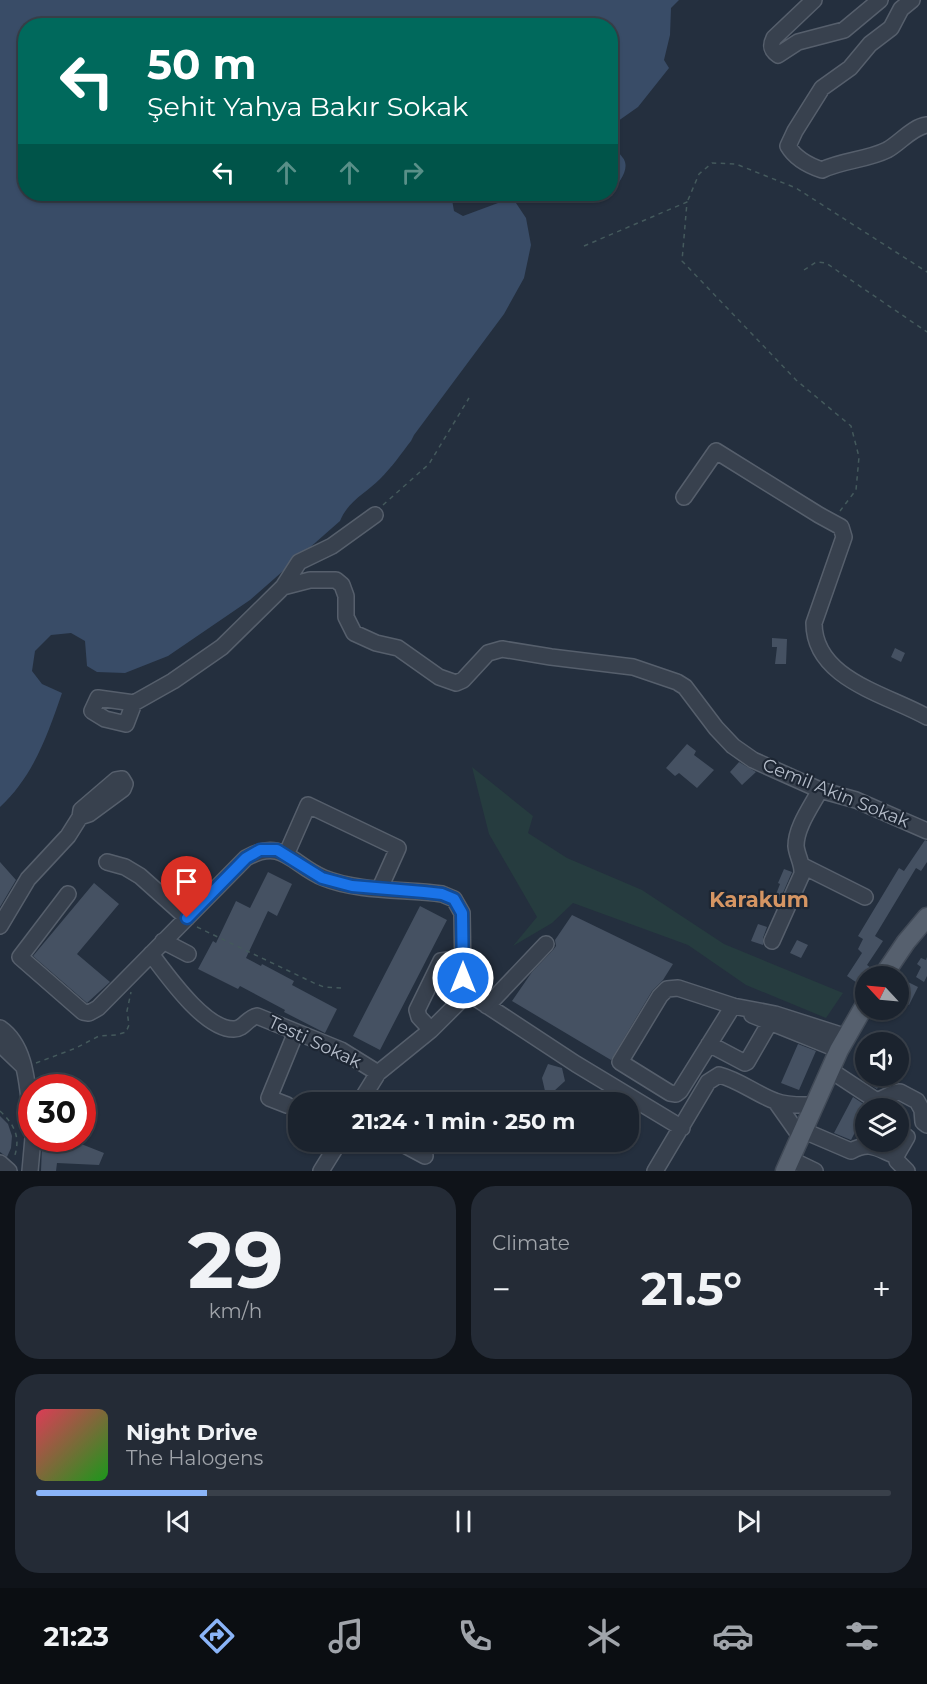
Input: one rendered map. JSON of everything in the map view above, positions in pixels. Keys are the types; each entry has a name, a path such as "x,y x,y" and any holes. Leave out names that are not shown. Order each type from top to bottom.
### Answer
{"main road":[{"path":"890,966 906,942 927,918"},
{"path":"787,1165 813,1105 856,1020"}],"street":[{"path":"814,0 774,39 771,45 773,51 778,55 798,42 844,30 880,0"},
{"path":"912,0 901,9 891,28 870,44 850,68 822,87 795,130 788,146 810,166 822,170 836,163 885,151 904,140 913,131 927,125"},
{"path":"684,497 716,451 841,527 844,537 814,623 814,636 824,658 837,671 927,717"},
{"path":"134,703 173,681 222,647 283,587 299,562 332,546 375,514"},
{"name":"Cemil Akin Sokak","path":"283,587 310,580 336,580 342,585 346,596 346,616 354,633 376,643 398,648 439,677 456,683 463,680 488,653 502,649 633,667 677,682 685,687 716,728 734,746 753,760 820,790 856,800 927,831"},
{"path":"772,941 802,874 803,866 796,850 796,836 820,790"},
{"path":"286,855 308,805 399,848 380,888"},
{"path":"0,926 28,879 68,836 80,817"},
{"path":"68,894 20,957 83,1012 89,1013 99,1008 246,858 260,850 277,850 322,878 352,886 442,894 454,899 462,913 463,978 468,993 682,1128"},
{"path":"107,862 125,867 140,876 185,919"},
{"path":"803,866 865,897"},
{"path":"163,941 188,954"},
{"path":"487,1006 546,944"},
{"name":"Testi Sokak","path":"151,954 199,1012 231,1029 241,1028 252,1017 257,1016 341,1050 378,1073"},
{"path":"431,1030 419,1017 417,1010 441,961 462,957"},
{"path":"607,1082 660,996 667,989 678,988 733,1006 775,1014 843,1043"},
{"path":"366,1092 378,1073 431,1030 468,993"},
{"path":"733,1006 769,1024 843,1043"},
{"path":"620,1062 670,1093 676,1094 733,1006"},
{"path":"709,1044 745,1063 769,1024"},
{"path":"0,1028 16,1045 25,1074"},
{"path":"287,1105 269,1098 296,1032"},
{"path":"0,1044 24,1067"},
{"path":"830,1070 877,1101 900,1092 917,1101 922,1110 923,1122 927,1125"},
{"path":"655,1171 708,1082 718,1076 729,1078 776,1102 800,1106 813,1105"},
{"path":"776,1102 801,1133 851,1151 855,1148"},
{"path":"30,1171 33,1152"},
{"path":"321,1171 333,1152"},
{"path":"418,1152 425,1156"},
{"path":"886,1152 896,1156"},
{"path":"898,1152 897,1161 906,1171"},
{"path":"787,1165 815,1171"}],"path":[{"path":"841,527 840,509 856,490 859,457 851,426 796,380 682,261 687,202 699,174 712,163 736,164 796,188 927,272"},
{"path":"584,246 687,202"},
{"path":"804,270 816,262 826,263 927,332"},
{"path":"375,514 395,493 429,464 469,398"},
{"path":"185,919 316,984 342,988"},
{"path":"24,1067 76,1048 99,1036 126,1032 129,1025 127,1011 136,970"},
{"path":"0,1112 11,1121 17,1134 17,1148 13,1161 5,1167"}],"green space":[{"path":"472,767 533,816 528,833 567,858 642,890 724,944 843,993 826,1018 746,985 688,945 573,903 552,923 513,946 537,917 489,834"}],"water":[{"path":"0,0 679,0 671,8 670,35 664,60 669,68 638,107 618,121 618,18 18,18 18,201 452,201 454,211 463,216 498,203 515,201 526,218 531,245 524,278 504,314 396,460 380,479 352,503 340,521 250,600 168,656 125,673 97,672 87,666 85,641 71,633 51,635 35,651 32,671 42,684 62,693 45,739 30,769 12,795 0,807"},
{"path":"619,153 626,166 618,183"}],"building":[{"path":"772,638 787,639 786,664 775,664 777,647 772,647"},
{"path":"895,648 905,653 901,662 891,657"},
{"path":"687,744 696,751 694,755 714,770 697,788 679,773 675,776 666,768"},
{"path":"739,762 756,772 742,785 730,772"},
{"path":"925,840 927,841 927,862 921,871 916,868 875,936 883,941 868,966 855,966 855,981 847,976 862,953 858,949 863,939 858,936 899,868 904,871"},
{"path":"0,862 16,880 0,907"},
{"path":"784,869 792,872 776,909 771,907"},
{"path":"268,872 292,884 277,916 268,911 246,958 294,981 292,985 337,1009 325,1033 240,986 238,989 198,969 213,941 216,943 236,901 250,908"},
{"path":"94,883 119,904 77,954 110,982 87,1003 33,956"},
{"path":"420,906 447,920 380,1050 353,1036"},
{"path":"572,915 673,964 663,980 652,991 611,1060 512,1001 532,972 556,946 555,940"},
{"path":"758,924 767,927 763,945 751,941"},
{"path":"797,940 808,945 801,958 790,953"},
{"path":"927,957 927,976 924,982 916,977 921,967 917,964 921,958 926,960"},
{"path":"909,982 918,987 909,1005"},
{"path":"798,1044 816,1051 799,1090 781,1083"},
{"path":"548,1064 562,1068 565,1081 554,1091 545,1091 542,1078"},
{"path":"853,1097 855,1098 855,1132 851,1140 834,1133"},
{"path":"0,1116 8,1124 12,1136 11,1148 7,1157 0,1152"},
{"path":"96,1150 104,1153 99,1165 57,1163 56,1171 41,1171 42,1152 96,1152"}],"district":[{"name":"Karakum","path":"759,900"}],"route":[{"path":"187,918 246,858 260,850 277,850 322,878 352,886 442,894 454,899 462,913 463,978"}]}
